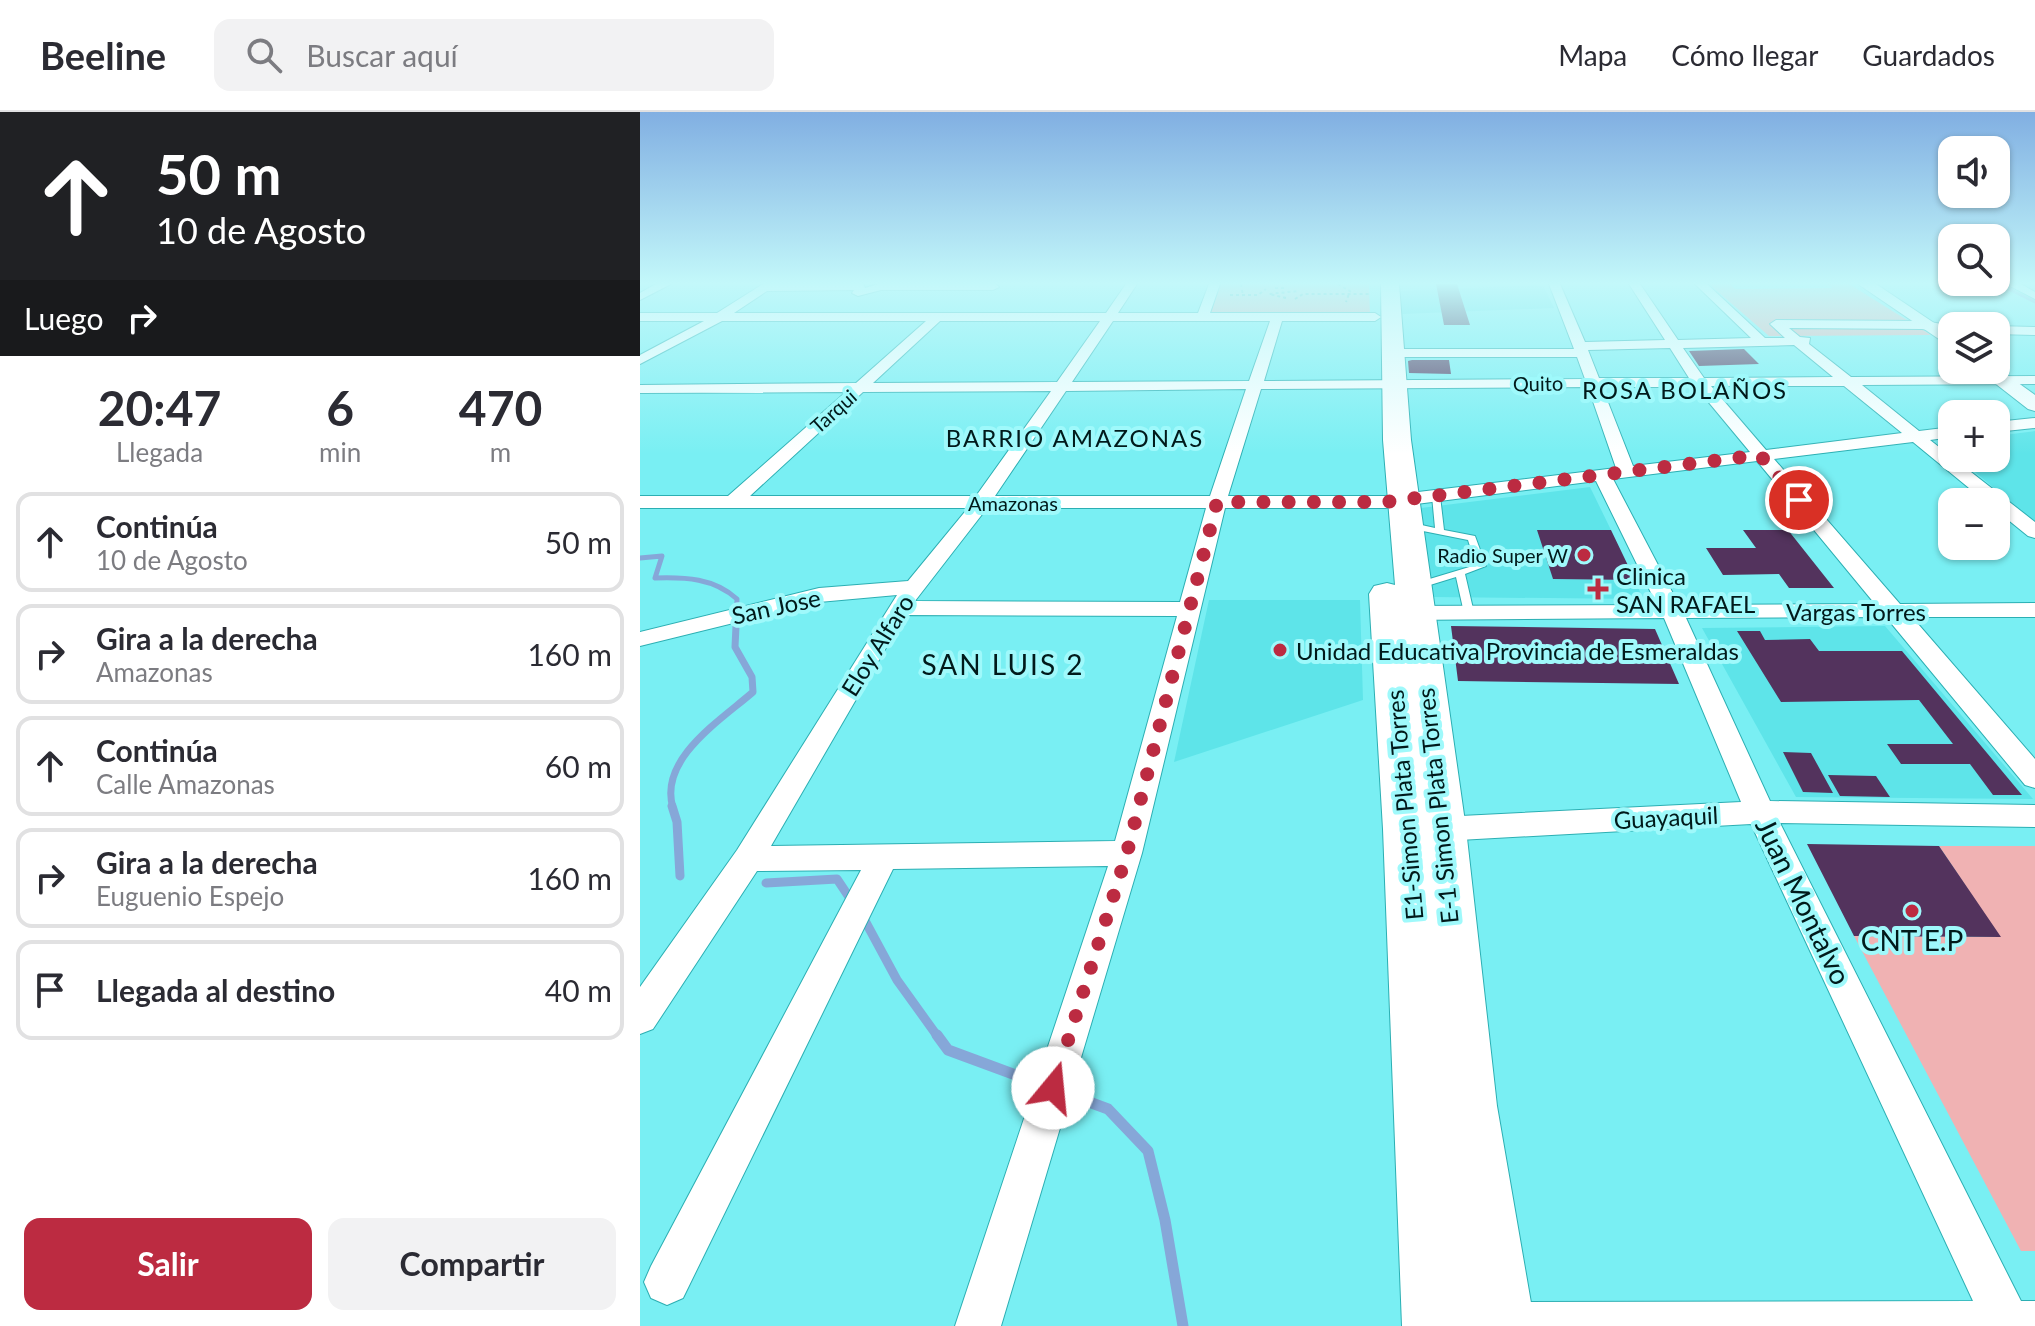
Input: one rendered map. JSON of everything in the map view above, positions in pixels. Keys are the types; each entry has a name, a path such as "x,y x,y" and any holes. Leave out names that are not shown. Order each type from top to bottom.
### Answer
{"highway":[{"name":"E-1 Simon Plata Torres","path":"1375,341 1414,511 1406,604 1441,829 1464,1106 1494,1325"},
{"name":"E1-Simon Plata Torres","path":"1406,604 1408,829 1442,1326"}],"main road":[{"path":"2007,384 2035,405"}],"street":[{"path":"640,360 676,341"},
{"name":"Tarqui","path":"731,504 911,341"},
{"name":"Eloy Alfaro","path":"640,1017 748,859 898,608 981,503 1093,341"},
{"path":"978,1326 1127,853 1217,502 1270,341"},
{"path":"640,399 648,389 1256,386 1339,341"},
{"name":"Quito","path":"1437,341 1592,382 1845,381 1938,377"},
{"path":"1514,341 1581,349 1676,343 1828,341"},
{"name":"Juan Montalvo","path":"1578,341 1592,382 1614,473 1760,812 2017,1325"},
{"path":"1799,341 2035,532"},
{"path":"1676,343 1698,380 1897,611 2035,778"},
{"name":"Quito","path":"2010,377 2035,380"},
{"path":"2010,426 2035,423"},
{"name":"Amazonas","path":"640,502 1217,502 1414,511 1614,473 1938,433"},
{"name":"San Jose","path":"640,639 819,595 914,587"},
{"name":"Vargas Torres","path":"1406,604 1469,613 2035,610"},
{"path":"898,608 1191,609"},
{"name":"Guayaquil","path":"1441,829 1760,812 2035,816"},
{"path":"748,859 1127,853"},
{"path":"667,1282 884,856"},
{"path":"1494,1325 2017,1325"}],"lane":[{"path":"1406,604 1460,572 1481,566 1472,538 1414,511"},
{"path":"1460,572 1469,613"}],"shaded area":[{"path":"2035,431 2035,522 2010,501 2010,488 1994,488 1975,472 2010,472 2010,434"},
{"path":"1590,487 1611,530 1538,530 1553,579 1635,580 1643,599 1433,597 1421,508"},
{"name":"Unidad Educativa Provincia de Esmeraldas","path":"1209,600 1360,600 1363,700 1174,762"},
{"path":"1885,626 2033,799 1796,797 1702,628"},
{"path":"1939,846 2035,846 2035,1251 2021,1251 1854,936 2000,937"}],"building":[{"path":"1744,349 1759,364 1699,366 1689,351"},
{"path":"1449,360 1451,374 1409,373 1408,361"},
{"name":"Radio Super W","path":"1537,530 1611,530 1635,580 1553,579"},
{"path":"1743,530 1788,530 1834,588 1789,588 1779,574 1723,575 1706,548 1756,548"},
{"path":"1451,626 1655,629 1679,684 1458,681"},
{"path":"1737,631 1760,631 1765,640 1810,639 1819,651 1902,651 2022,795 1993,795 1970,764 1901,764 1887,744 1953,744 1919,700 1781,702"},
{"path":"1783,752 1811,753 1833,793 1803,792"},
{"path":"1828,775 1876,776 1890,797 1840,796"},
{"name":"CNT E.P","path":"1807,844 1939,846 2001,937 1854,936"}],"waterway":[{"path":"640,558 662,556 655,578 699,580 728,592 737,599 736,628"},
{"path":"673,808 671,790 683,757 710,728 753,692 752,677 735,647 736,626"},
{"path":"672,806 677,822 680,876"},
{"path":"766,883 837,879 851,900"},
{"path":"863,917 897,980 938,1037"},
{"path":"937,1035 948,1050 1043,1085"},
{"path":"1062,1092 1108,1109 1148,1151 1165,1220 1183,1326"}],"place":[{"name":"Radio Super W","path":"1584,555"},
{"name":"Clinica SAN RAFAEL","path":"1598,589"},
{"name":"Unidad Educativa Provincia de Esmeraldas","path":"1280,650"},
{"name":"CNT E.P","path":"1912,911"}],"district":[{"name":"ROSA BOLAÑOS","path":"1685,389"},
{"name":"BARRIO AMAZONAS","path":"1075,437"},
{"name":"SAN LUIS 2","path":"1003,664"}],"route":[{"path":"1053,1088 1127,853 1217,502 1385,502 1760,455 1799,500"}]}
